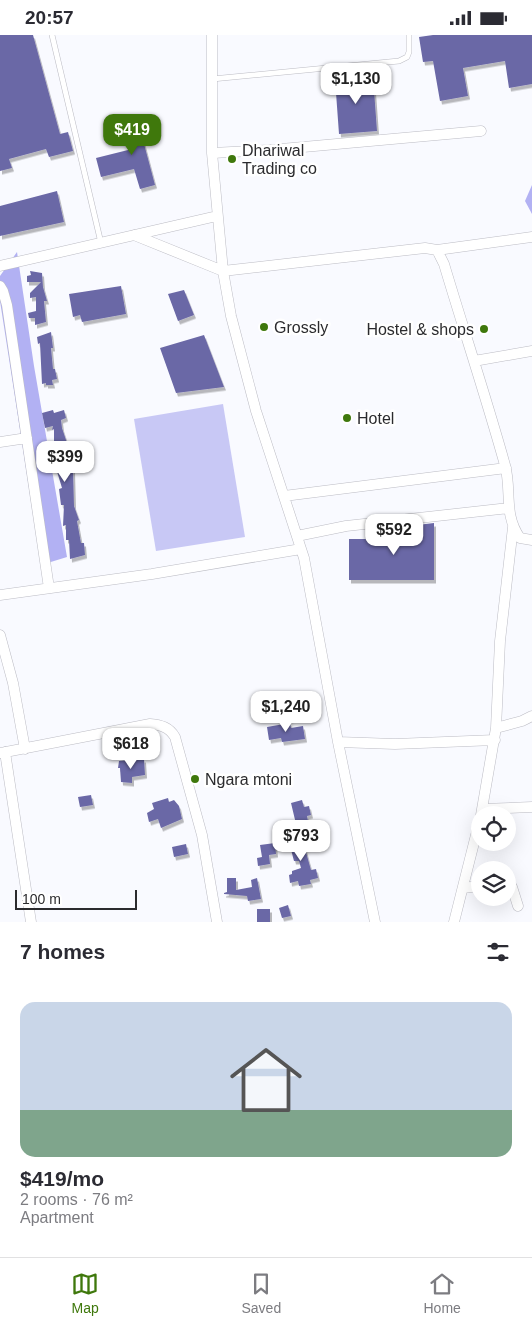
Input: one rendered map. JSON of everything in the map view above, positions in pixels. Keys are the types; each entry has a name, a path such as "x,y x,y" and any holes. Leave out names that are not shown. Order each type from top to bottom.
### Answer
{"street":[{"path":"212,35 212,153 222,271 231,316 256,411 301,549 375,922"},
{"path":"212,153 270,151 481,131"},
{"path":"0,266 217,216"},
{"path":"134,235 222,271 425,248 437,250 532,237"},
{"path":"437,250 444,264 506,467 509,508 513,527 500,641 496,728 482,806"},
{"path":"0,286 7,305 49,589"},
{"path":"474,361 532,351"},
{"path":"0,442 27,438"},
{"path":"284,496 506,467"},
{"path":"297,536 346,526 509,508"},
{"path":"513,527 520,538 532,540"},
{"path":"0,595 152,574 301,549"},
{"path":"0,635 13,683 26,749"},
{"path":"496,728 522,721 532,716"},
{"path":"31,922 2,753 150,724 168,728 175,737 202,835 217,922"},
{"path":"338,742 395,744 494,741"},
{"path":"516,809 532,807"},
{"path":"454,922 472,851"},
{"path":"462,888 471,887"},
{"path":"516,900 518,906"}],"lane":[{"path":"52,35 101,243"},
{"path":"212,79 399,61 407,57 409,35"}],"shaded area":[{"path":"532,185 532,214 525,201"},
{"path":"17,252 34,366 67,557 41,565 0,301 0,276"},
{"path":"223,404 245,537 156,551 134,419"}],"building":[{"path":"0,35 33,35 60,134 68,132 73,151 49,157 46,149 9,159 12,168 0,171"},
{"path":"433,35 532,35 532,84 509,88 505,61 463,68 468,96 440,101 433,61 423,62 419,37"},
{"path":"373,76 377,131 339,134 335,79"},
{"path":"153,119 157,136 143,140 155,185 140,189 134,169 101,177 96,158 132,149 126,126"},
{"path":"57,191 64,222 0,236 0,206"},
{"path":"30,271 42,273 47,301 44,301 46,322 35,325 35,318 29,318 28,313 36,311 36,297 30,298 30,293 41,282 27,282 27,276 31,275"},
{"path":"121,286 126,314 82,322 80,315 73,317 69,294"},
{"path":"184,290 194,315 178,321 168,294"},
{"path":"51,332 53,369 55,369 57,379 52,380 53,385 46,385 46,383 42,384 40,343 38,344 37,337"},
{"path":"204,335 224,387 176,393 160,348"},
{"path":"53,410 54,413 64,410 66,418 61,420 62,428 68,446 66,447 69,470 73,469 74,506 79,520 77,521 81,543 84,543 85,555 70,559 69,540 66,540 66,525 63,526 64,505 61,505 59,489 62,488 52,455 54,455 54,429 52,430 53,426 45,428 42,413"},
{"path":"434,523 434,580 349,580 349,539 382,539 382,533 409,533 409,526"},
{"path":"290,723 291,728 303,726 305,739 282,742 281,738 269,740 267,727"},
{"path":"144,759 145,775 132,777 132,783 121,782 120,768 118,768 119,761"},
{"path":"91,795 93,805 80,807 78,797"},
{"path":"168,798 169,802 174,800 179,806 182,819 161,828 158,819 149,822 147,813 154,809 152,803"},
{"path":"302,800 304,807 309,806 311,815 307,816 308,821 296,824 291,803"},
{"path":"300,831 311,870 316,869 318,878 310,880 311,884 299,886 298,881 290,883 289,875 292,874 292,871 301,868 299,861 294,861 289,842 292,841 290,834"},
{"path":"275,843 276,854 269,855 270,864 258,866 257,858 262,857 260,845"},
{"path":"186,844 188,854 174,857 172,847"},
{"path":"227,878 236,878 236,890 252,887 251,880 257,878 261,899 248,901 247,896 224,894 227,892"},
{"path":"288,905 291,916 282,918 279,908"},
{"path":"257,909 270,909 270,922 257,922"}],"place":[{"name":"Dhariwal Trading co","path":"232,159"},
{"name":"Grossly","path":"264,327"},
{"name":"Hostel & shops","path":"484,329"},
{"name":"Hotel","path":"347,418"},
{"name":"Ngara mtoni","path":"195,779"}]}
